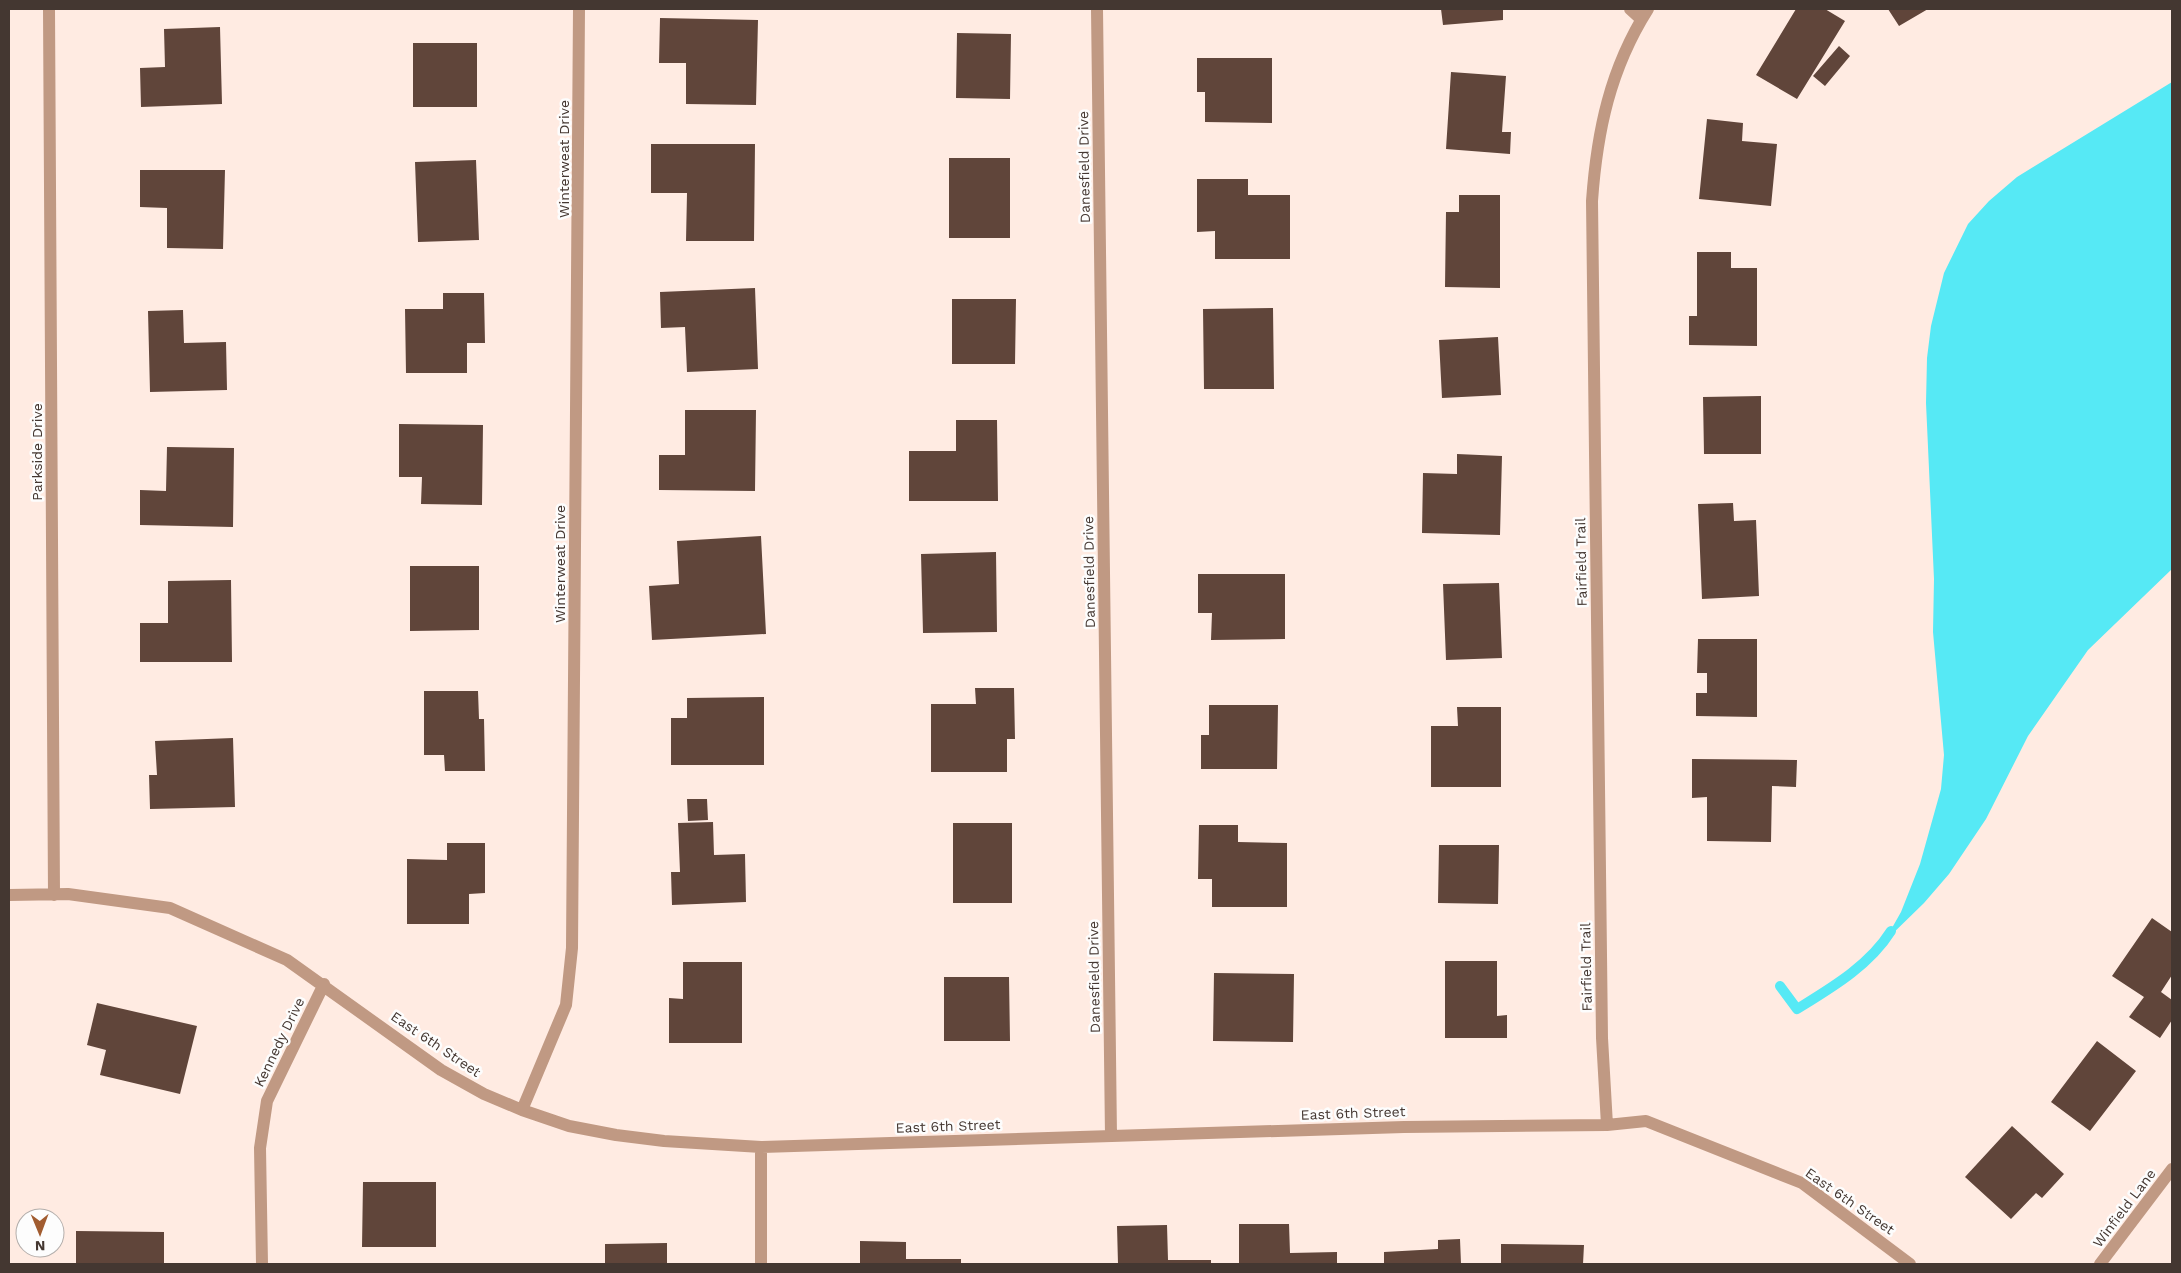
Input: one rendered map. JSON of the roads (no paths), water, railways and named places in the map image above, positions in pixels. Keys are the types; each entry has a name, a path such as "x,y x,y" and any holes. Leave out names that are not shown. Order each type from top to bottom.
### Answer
{"street":[{"name":"Parkside Drive","path":"49,9 54,895"},
{"name":"Winterweat Drive","path":"522,1110 566,1005 572,948 579,9"},
{"name":"Danesfield Drive","path":"1097,9 1110,1136"},
{"path":"1630,9 1644,14"},
{"name":"Fairfield Trail","path":"1607,1125 1602,1038 1592,201 1600,122 1623,53 1644,14"},
{"name":"East 6th Street","path":"9,895 68,894 170,908 287,960 324,984 441,1070 484,1094 522,1110 569,1126 616,1135 664,1141 761,1147 1404,1127 1607,1125 1646,1121 1802,1183 1910,1264"},
{"name":"Kennedy Drive","path":"262,1264 260,1148 267,1101 324,984"},
{"path":"761,1147 761,1264"},
{"name":"Winfield Lane","path":"2100,1264 2172,1169"}],"water":[{"path":"2172,82 2172,569 2088,650 2028,736 1986,819 1949,874 1924,903 1884,942 1901,912 1920,864 1941,789 1944,755 1933,632 1934,579 1926,403 1927,358 1931,326 1944,273 1968,224 1989,201 2017,177"}],"waterway":[{"path":"1780,986 1797,1009 1861,966 1882,944 1891,931"}]}
